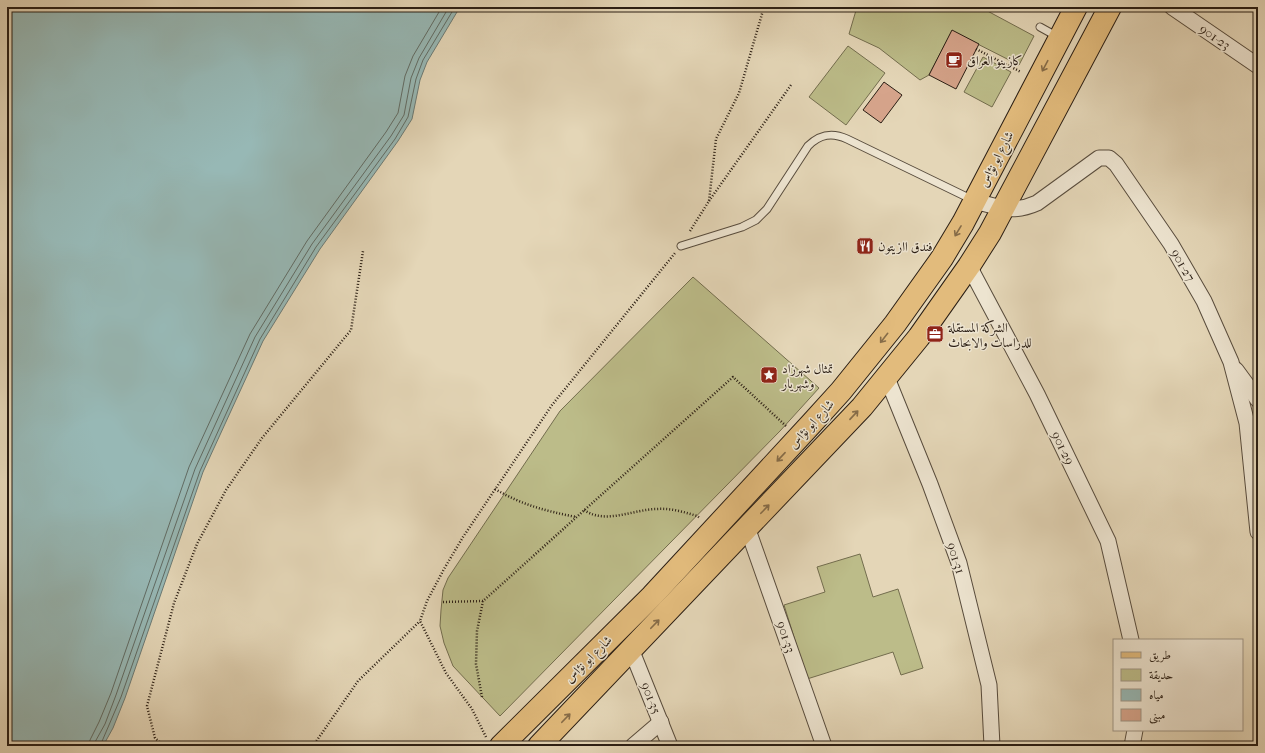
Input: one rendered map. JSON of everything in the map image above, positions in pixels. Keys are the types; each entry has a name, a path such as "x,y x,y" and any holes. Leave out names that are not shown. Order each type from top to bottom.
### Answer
{"main road":[{"name":"شارع ابو نؤاس","path":"494,742 652,596 841,391 895,324 942,258 975,201 1076,7"},
{"name":"شارع ابو نؤاس","path":"539,746 847,424 887,378 919,337 969,266 1004,208 1110,7"}],"street":[{"name":"901-23","path":"1172,7 1258,66"},
{"name":"901-27","path":"975,201 1015,210 1026,209 1037,203 1099,158 1109,158 1116,164 1171,244 1204,301 1231,362 1247,423 1258,532"},
{"name":"901-29","path":"969,266 1037,394 1108,541 1131,639"},
{"path":"1231,362 1258,400"},
{"name":"901-31","path":"887,378 930,484 959,563 989,685 992,746"},
{"name":"901-33","path":"747,527 824,746"},
{"name":"901-35","path":"631,649 670,746"},
{"path":"633,746 661,722"},
{"path":"1132,746 1135,731"}],"lane":[{"path":"1040,27 1060,38"},
{"path":"681,246 742,227 756,220 767,209 808,146 816,139 826,135 837,135 842,137 975,201"}],"path":[{"path":"709,201 716,139 739,94 764,7"},
{"path":"976,49 1026,74"},
{"path":"313,746 358,681 420,621 427,601 463,537 552,405 681,246 709,201 791,85"},
{"path":"164,746 155,738 147,706 174,603 197,544 226,490 262,438 351,330 363,251"},
{"path":"482,697 476,664 478,631 483,601 733,377 789,429"},
{"path":"495,489 528,506 576,518"},
{"path":"584,510 590,514 614,516 658,508 675,510 702,518"},
{"path":"443,602 483,601"},
{"path":"420,621 446,673 472,708 494,742"}],"green space":[{"path":"857,7 980,7 1034,36 1019,65 952,31 929,75 920,80 879,48 849,34"},
{"path":"848,46 885,73 846,125 809,97"},
{"path":"983,57 1011,72 992,107 964,92"},
{"path":"693,277 819,388 780,431 500,716 453,666 444,643 440,626 443,590 448,578 560,411"},
{"path":"860,554 873,597 898,589 923,668 901,675 893,652 807,679 784,605 825,592 817,567"}],"water":[{"path":"7,7 460,7 427,62 420,80 412,119 398,141 320,249 263,341 203,472 125,698 113,728 103,746 7,746"}],"building":[{"path":"952,30 979,44 956,89 929,75"},
{"path":"884,82 902,95 881,123 863,110"}],"ferry route":[{"path":"7,16 12,7"}],"place":[{"name":"كازينو العراق","path":"954,60"},
{"name":"فندق اازيتون","path":"865,246"},
{"name":"الشركة المستقلة للدراسات والابحاث","path":"935,334"},
{"name":"تمثال شهرزاد وشهريار","path":"769,375"}]}
